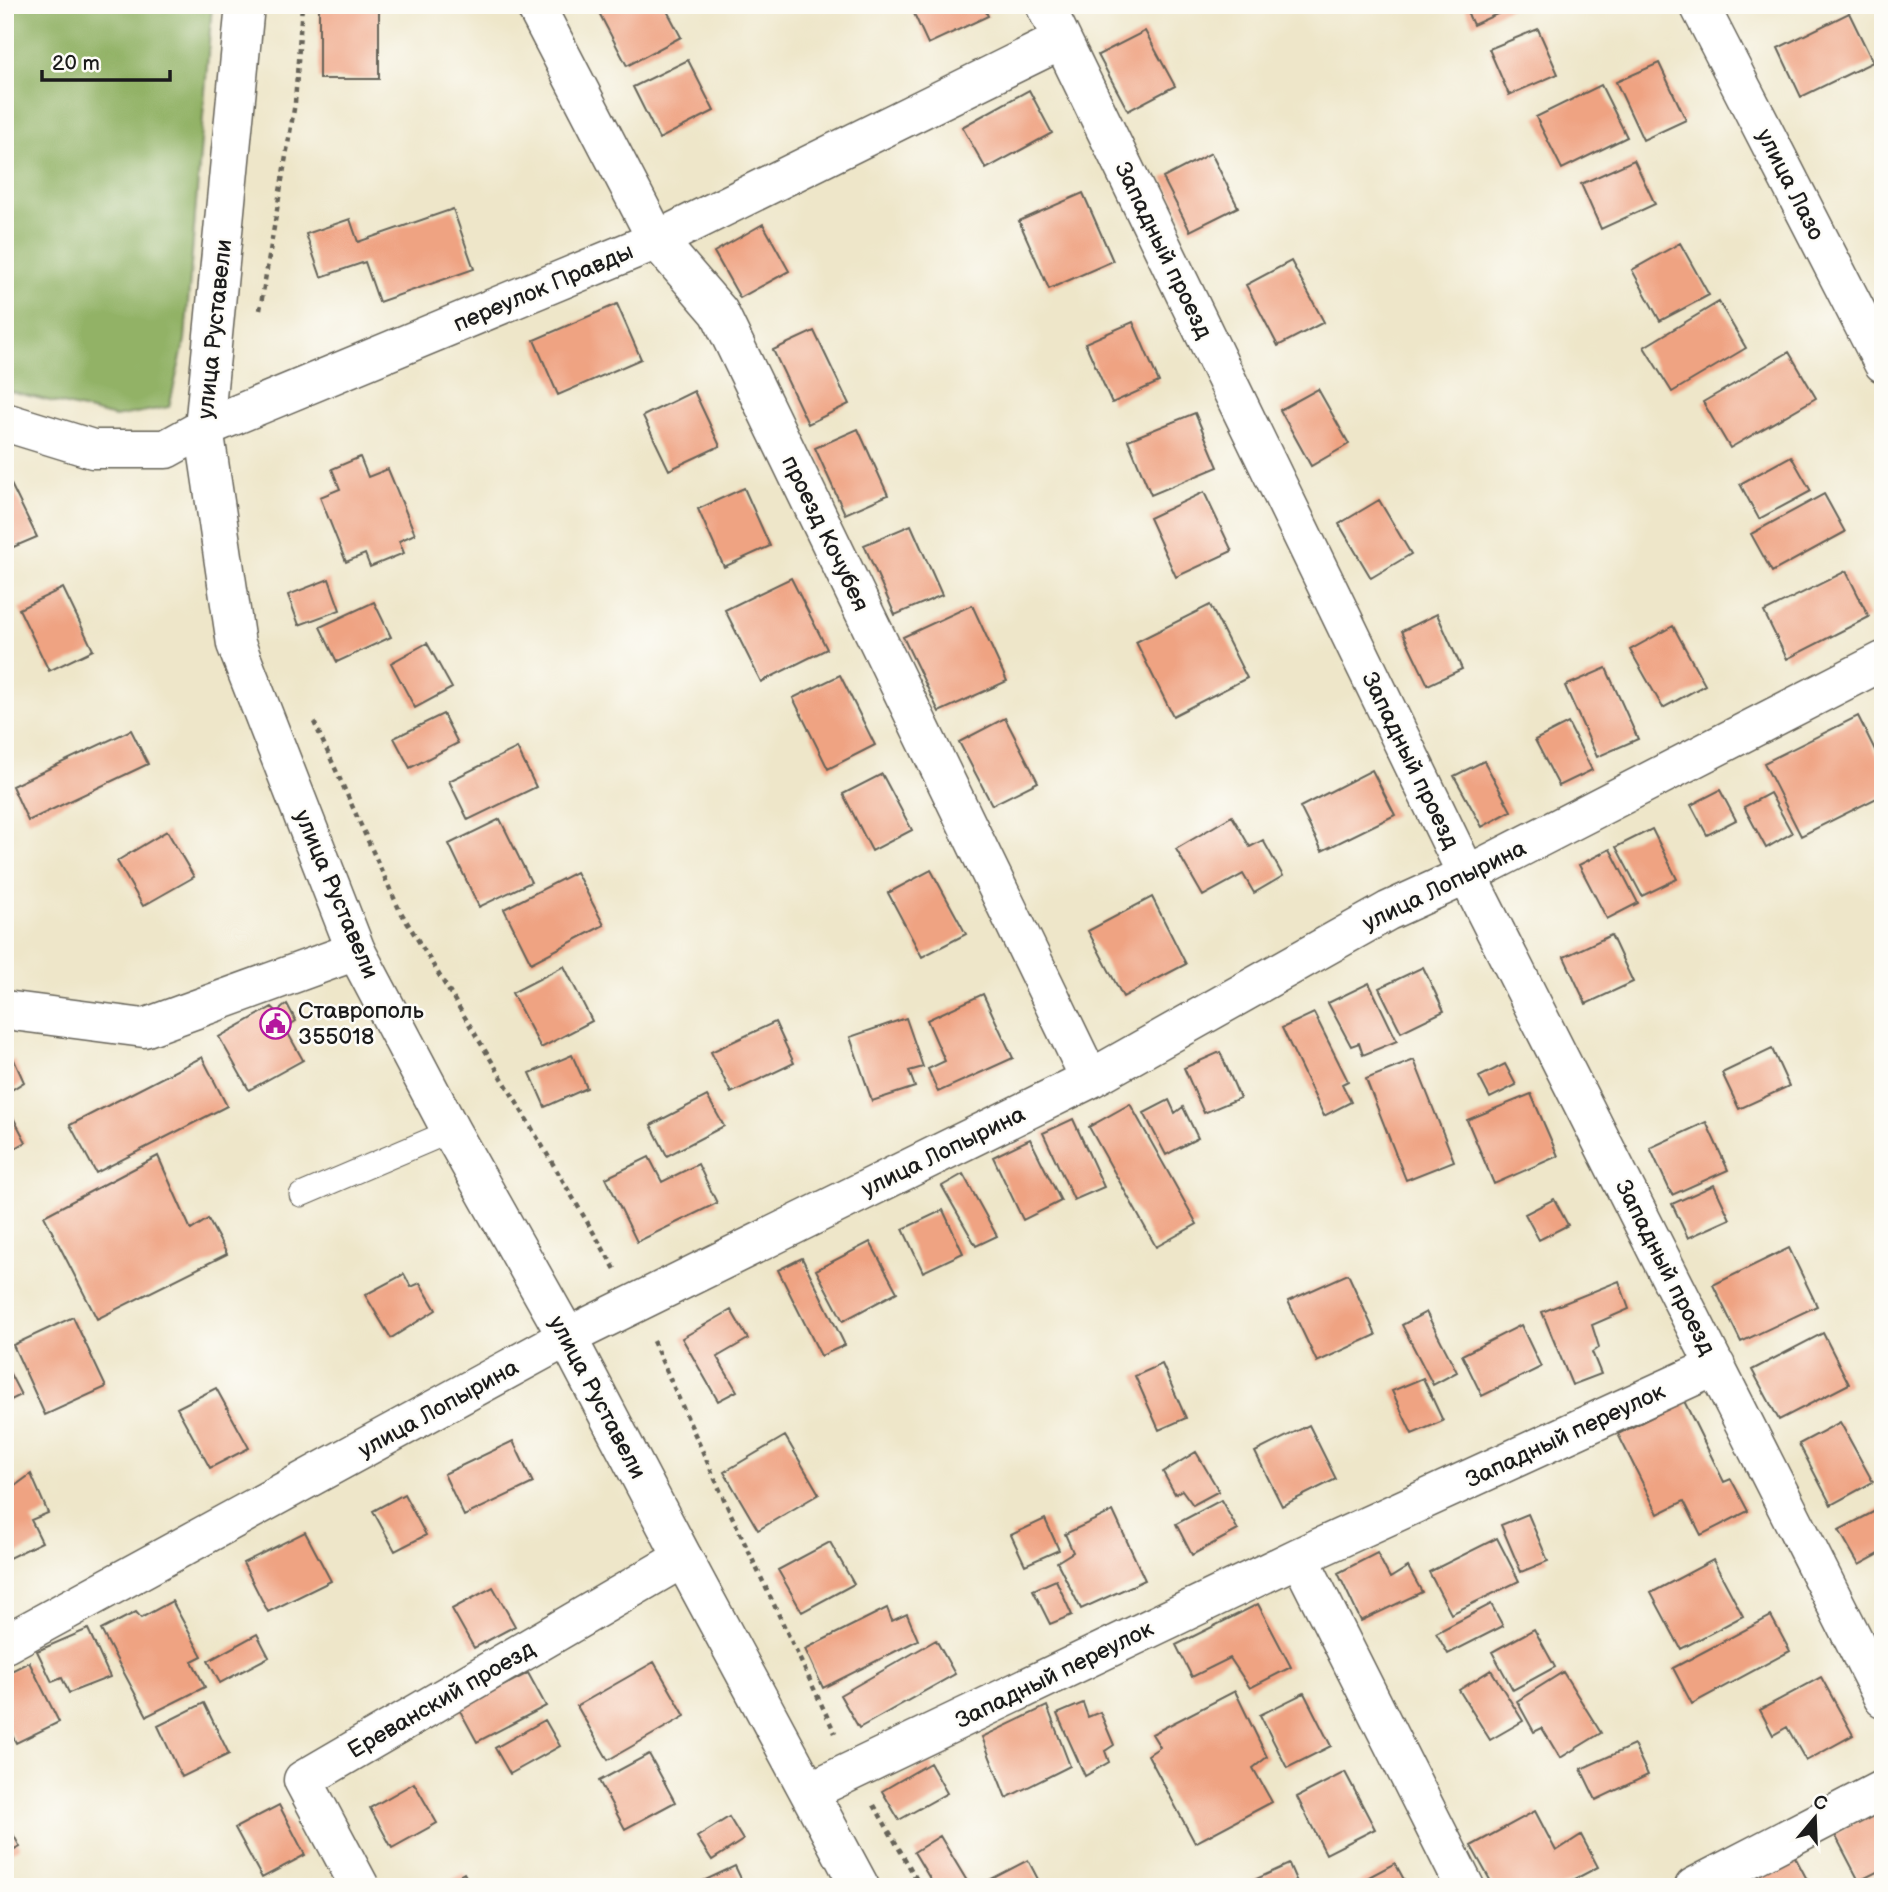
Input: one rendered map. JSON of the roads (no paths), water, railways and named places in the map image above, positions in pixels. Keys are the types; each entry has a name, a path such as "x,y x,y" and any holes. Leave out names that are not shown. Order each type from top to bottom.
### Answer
{"street":[{"name":"улица Руставели","path":"245,5 204,428 236,644 356,951 451,1132 568,1338 860,1887"},
{"name":"проезд Кочубея","path":"535,5 657,240 719,312 1090,1079"},
{"name":"Западный проезд","path":"1045,5 1467,875 1883,1698"},
{"name":"улица Лазо","path":"1699,5 1883,363"},
{"name":"переулок Правды","path":"5,422 93,449 166,449 204,428 657,240 1062,40"},
{"name":"улица Лопырина","path":"5,1644 568,1338 1090,1079 1388,911 1467,875 1883,661"},
{"path":"5,1010 144,1028 356,951"},
{"name":"Западный переулок","path":"810,1791 1299,1557 1716,1366"},
{"path":"1299,1557 1465,1887"},
{"name":"Ереванский проезд","path":"360,1887 303,1780 683,1558"},
{"path":"1694,1887 1883,1789"}],"lane":[{"path":"302,1195 451,1132"}],"place":[{"name":"Ставрополь 355018","path":"275,1023"}]}
